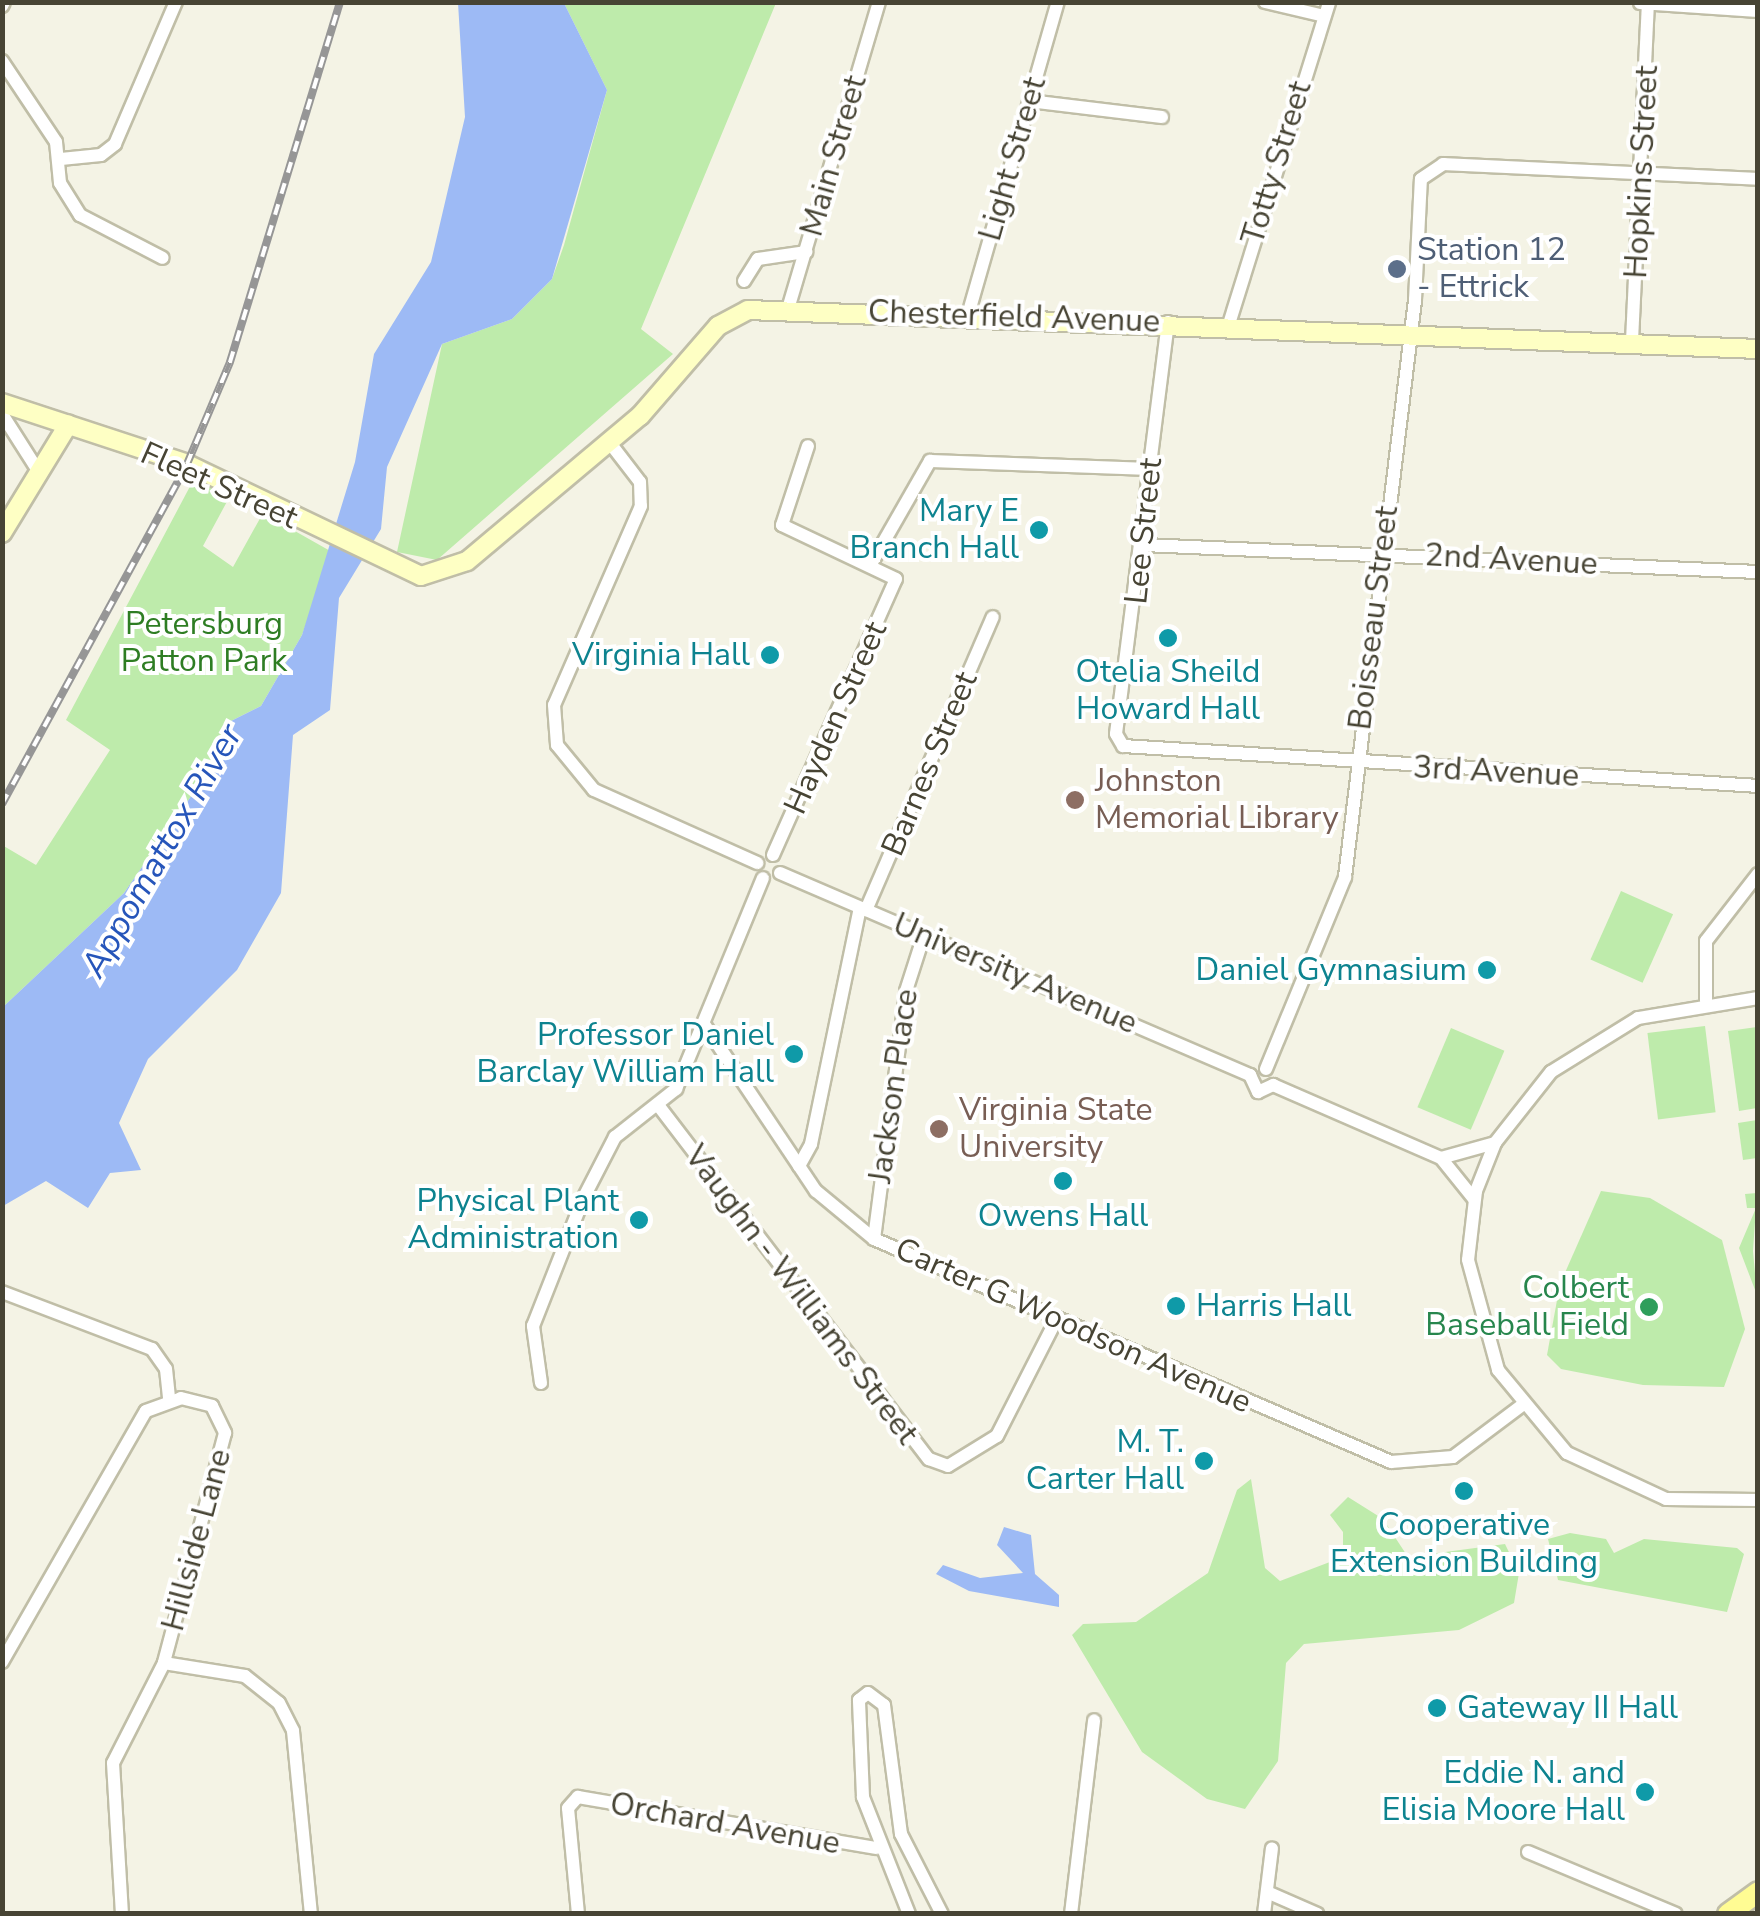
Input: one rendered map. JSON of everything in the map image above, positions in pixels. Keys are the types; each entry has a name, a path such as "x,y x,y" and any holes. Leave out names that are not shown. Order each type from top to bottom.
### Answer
{"main road":[{"name":"Chesterfield Avenue","path":"375,560 421,576 459,566 610,442 727,318 788,310 968,315 1632,340 1758,349"},
{"name":"Fleet Street","path":"2,403 188,464 375,560"},
{"path":"2,533 68,424"}],"street":[{"path":"62,159 101,155 114,144 176,2"},
{"name":"Main Street","path":"788,310 879,2"},
{"name":"Light Street","path":"968,315 1058,2"},
{"path":"1264,2 1327,9"},
{"path":"1640,2 1758,11"},
{"name":"Hopkins Street","path":"1632,340 1644,172 1648,3"},
{"name":"Totty Street","path":"1229,324 1327,9"},
{"path":"2,61 62,159 60,182 80,215 164,258"},
{"path":"1029,101 1162,117"},
{"name":"Boisseau Street","path":"1266,1068 1336,912 1410,333 1425,173 1443,164 1644,172"},
{"path":"1644,172 1758,179"},
{"path":"744,281 758,259 806,252"},
{"name":"Lee Street","path":"1119,740 1168,322"},
{"path":"2,414 39,472"},
{"path":"541,1382 533,1326 582,1199 615,1137 676,1089 763,878 757,863 594,790 557,745 558,693 641,506 640,482 610,442"},
{"path":"808,446 782,525 871,564 914,476 930,461 1151,468"},
{"name":"2nd Avenue","path":"1144,546 1758,572"},
{"name":"Hayden Street","path":"773,856 896,579 871,564"},
{"name":"Barnes Street","path":"799,1166 811,1144 863,909 993,617"},
{"name":"3rd Avenue","path":"1119,740 1129,749 1758,786"},
{"path":"757,863 773,856 780,873 763,878"},
{"name":"University Avenue","path":"780,873 1250,1075 1258,1092 1273,1085 1441,1158 1474,1199"},
{"path":"1706,1001 1706,941 1758,874"},
{"name":"Jackson Place","path":"874,1239 906,990 924,935"},
{"path":"1758,998 1706,1001 1638,1018 1578,1050 1494,1143 1474,1199 1473,1304 1521,1406 1568,1453 1621,1485 1682,1502 1758,1500"},
{"name":"Carter G Woodson Avenue","path":"704,1024 831,1207 874,1239 1390,1462 1453,1456 1521,1406"},
{"path":"1250,1075 1266,1068 1273,1085"},
{"name":"Vaughn - Williams Street","path":"658,1106 928,1459 948,1466 997,1436 1056,1320"},
{"path":"1441,1158 1494,1143"},
{"path":"2,1292 152,1349 168,1400 146,1410 2,1662"},
{"name":"Hillside Lane","path":"164,1663 225,1433 212,1406 168,1400"},
{"path":"122,1914 113,1763 164,1663 245,1676 280,1704 294,1731 310,1914"},
{"path":"908,1914 877,1848 859,1715 859,1700 872,1693 884,1704 901,1834 942,1914"},
{"path":"1071,1914 1094,1720"},
{"name":"Orchard Avenue","path":"578,1914 574,1798 877,1848"},
{"path":"1264,1914 1272,1848"},
{"path":"1528,1852 1676,1914"},
{"path":"1266,1892 1317,1914"}],"green space":[{"path":"564,3 776,3 641,329 673,354 437,560 397,552 442,344 512,319 552,279 564,245 607,90"},
{"name":"Petersburg Patton Park","path":"195,477 230,496 203,546 233,567 263,513 332,552 302,635 261,706 225,724 212,766 124,893 3,1007 2,845 36,865 110,750 66,720"},
{"path":"1621,891 1673,914 1643,983 1590,960"},
{"path":"1705,1026 1716,1112 1658,1119 1647,1033"},
{"path":"1757,1027 1757,1108 1739,1111 1728,1031"},
{"path":"1451,1028 1504,1051 1471,1130 1417,1107"},
{"path":"1757,1120 1757,1158 1743,1160 1738,1123"},
{"name":"Colbert Baseball Field","path":"1601,1191 1650,1198 1722,1240 1745,1329 1724,1387 1643,1385 1561,1369 1547,1355 1560,1284"},
{"path":"1757,1193 1756,1208 1747,1208 1745,1194"},
{"path":"1756,1208 1753,1251 1757,1295 1739,1248"},
{"path":"1251,1479 1265,1568 1280,1581 1343,1557 1343,1532 1330,1515 1348,1497 1383,1519 1408,1557 1505,1544 1519,1573 1514,1603 1459,1630 1304,1644 1286,1663 1278,1761 1245,1809 1207,1799 1142,1752 1072,1635 1083,1624 1136,1622 1208,1573 1237,1490"},
{"path":"1570,1533 1606,1539 1614,1553 1644,1539 1737,1548 1744,1554 1727,1612 1558,1580 1548,1539"}],"water":[{"name":"Appomattox River","path":"458,3 564,3 607,90 552,279 512,319 442,344 387,467 381,529 339,598 330,710 293,735 281,893 237,970 148,1059 119,1123 141,1170 110,1173 88,1208 46,1181 3,1206 3,1007 124,893 212,766 225,724 261,706 302,635 355,462 374,354 431,262 465,117"},
{"path":"1004,1527 1031,1535 1035,1574 1059,1595 1059,1607 969,1591 936,1574 943,1565 980,1578 1023,1573 997,1545"}],"railway":[{"path":"2,804 187,464 230,362 340,2"}],"place":[{"name":"Station 12 - Ettrick","path":"1397,269"},
{"name":"Mary E Branch Hall","path":"1039,530"},
{"name":"Otelia Sheild Howard Hall","path":"1168,638"},
{"name":"Virginia Hall","path":"770,655"},
{"name":"Johnston Memorial Library","path":"1075,800"},
{"name":"Daniel Gymnasium","path":"1487,970"},
{"name":"Professor Daniel Barclay William Hall","path":"794,1054"},
{"name":"Virginia State University","path":"939,1129"},
{"name":"Owens Hall","path":"1063,1181"},
{"name":"Physical Plant Administration","path":"639,1220"},
{"name":"Harris Hall","path":"1176,1306"},
{"name":"Colbert Baseball Field","path":"1649,1307"},
{"name":"M. T. Carter Hall","path":"1204,1461"},
{"name":"Cooperative Extension Building","path":"1464,1491"},
{"name":"Gateway II Hall","path":"1437,1708"},
{"name":"Eddie N. and Elisia Moore Hall","path":"1645,1792"}]}
